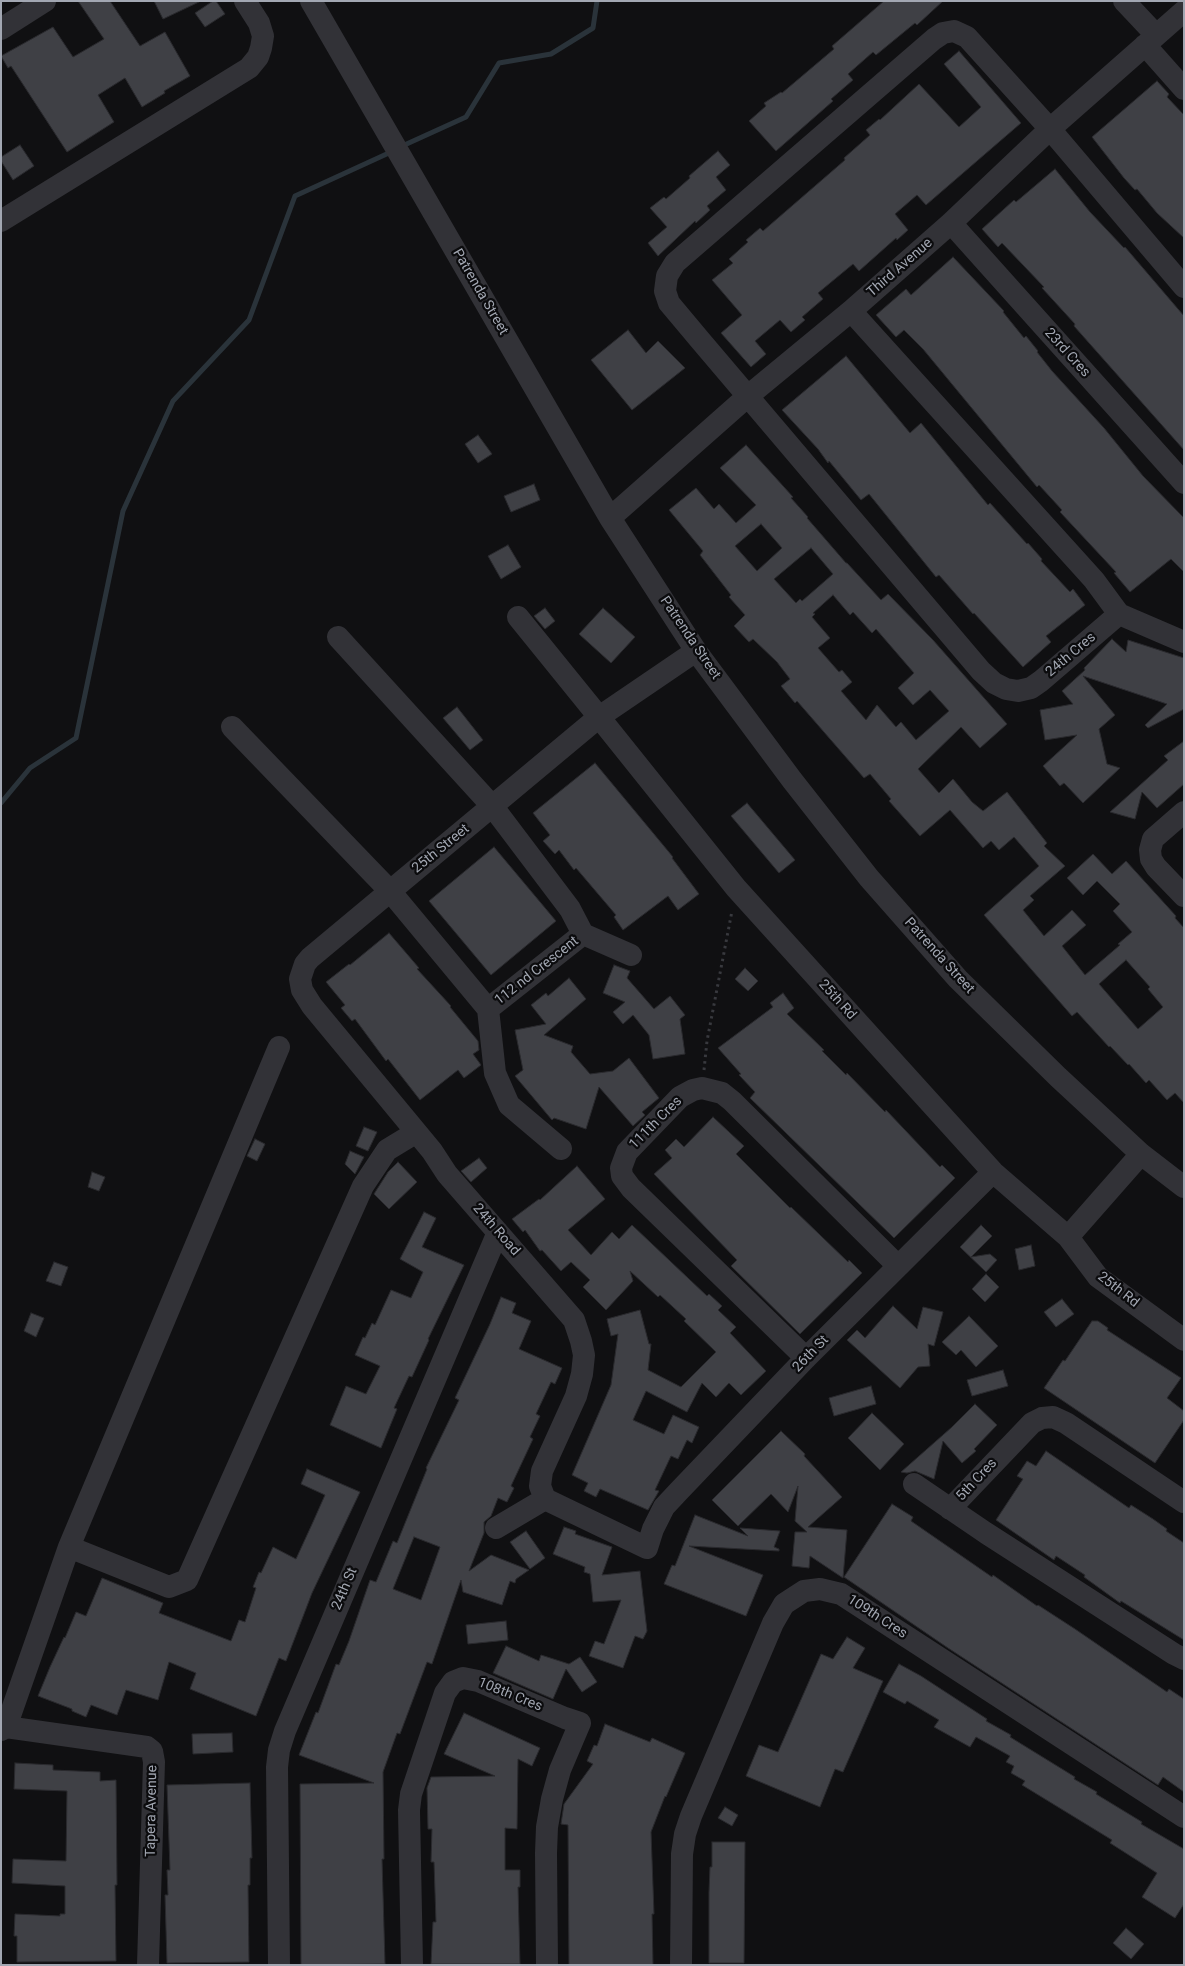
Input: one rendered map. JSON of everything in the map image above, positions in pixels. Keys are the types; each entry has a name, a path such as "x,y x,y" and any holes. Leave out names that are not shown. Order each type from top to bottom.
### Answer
{"street":[{"path":"1,29 45,1"},
{"path":"1,221 249,68 258,57 263,36 259,23 245,1"},
{"name":"Patrenda Street","path":"311,1 384,128 412,172 610,518 696,651 792,780 881,892 958,979 1058,1077 1141,1154 1184,1187"},
{"path":"1124,1 1184,89"},
{"name":"Third Avenue","path":"610,518 748,396 851,311 951,223 1050,129 1184,12"},
{"name":"24th Cres","path":"1050,129 967,36 954,31 943,33 675,263 667,276 664,291 669,303 994,683 1006,690 1018,691 1031,688 1119,614"},
{"path":"1050,129 1184,287"},
{"name":"23rd Cres","path":"951,223 1184,483"},
{"path":"851,311 1087,573 1119,614 1184,642"},
{"name":"25th Rd","path":"518,617 736,888 993,1172 1068,1237 1098,1276 1184,1340"},
{"name":"112 nd Crescent","path":"232,727 390,891 488,1009 583,934 570,910 492,807 338,637"},
{"path":"599,717 696,651"},
{"name":"25th Street","path":"302,990 301,971 310,958 599,717"},
{"path":"1184,812 1153,839 1150,850 1151,859 1156,867 1184,896"},
{"path":"583,934 631,955"},
{"name":"24th Road","path":"302,990 415,1133 432,1151 447,1174 574,1320 584,1355 582,1374 576,1396 542,1471 540,1480 541,1494 545,1499"},
{"path":"488,1009 495,1072 509,1105 562,1149"},
{"path":"4,1728 69,1547 279,1047"},
{"path":"702,1088 722,1093 732,1101 898,1266"},
{"name":"111th Cres","path":"702,1088 693,1090 680,1097 627,1152 620,1168 622,1176 631,1188 806,1358"},
{"path":"69,1547 170,1587 187,1580 363,1186 387,1150 415,1133"},
{"path":"1068,1237 1141,1154"},
{"name":"26th St","path":"545,1499 647,1548 653,1529 664,1508 806,1358 993,1172"},
{"name":"24th St","path":"279,1965 278,1767 279,1750 284,1731 498,1232"},
{"name":"5th Cres","path":"1180,1492 1066,1423 1053,1417 1048,1417 1032,1423 950,1510 1174,1654 1184,1658"},
{"path":"914,1484 950,1510"},
{"path":"496,1528 545,1499"},
{"name":"109th Cres","path":"681,1965 682,1854 685,1834 772,1623 784,1604 804,1591 820,1589 841,1594 1184,1817"},
{"name":"108th Cres","path":"412,1965 409,1810 411,1794 446,1693 453,1682 464,1678 478,1681 580,1723 560,1770 547,1827 546,1965"},
{"name":"Tapera Avenue","path":"4,1728 147,1747 152,1751 154,1762 148,1965"}],"path":[{"path":"702,1088 707,1041 736,888"}],"building":[{"path":"78,1 110,1 140,46 165,32 190,76 164,91 165,93 142,107 125,78 98,95 114,122 67,152 11,66 8,68 1,56 53,27 73,57 104,39"},
{"path":"154,1 201,1 163,19"},
{"path":"216,1 225,14 205,27 195,13"},
{"path":"884,1 943,1 917,25 915,23 876,55 873,52 848,74 853,80 831,99 833,101 776,151 749,121 766,106 764,103 782,93 834,49 832,46"},
{"path":"959,51 1021,123 926,205 917,195 895,214 908,230 897,240 896,238 859,271 853,264 818,293 823,299 802,317 805,320 791,332 780,320 755,341 766,354 751,367 721,333 742,315 712,280 733,263 729,259 748,242 746,240 760,228 763,231 845,160 844,158 870,135 866,130 880,120 919,84 959,127 981,107 944,64"},
{"path":"1157,81 1169,94 1167,97 1184,115 1184,238 1124,178 1092,137"},
{"path":"20,145 34,166 13,180 1,161 1,157"},
{"path":"718,151 730,165 716,177 726,190 707,206 710,210 696,223 695,221 658,256 648,243 667,227 650,208 664,197 666,199"},
{"path":"1055,169 1090,212 1125,247 1184,316 1184,450 1074,326 1075,324 1042,288 1044,287 1002,243 998,247 982,229 1014,200 1016,202"},
{"path":"953,257 1004,311 1024,338 1026,336 1052,371 1104,428 1143,476 1184,518 1184,572 1171,559 1130,592 1114,573 1116,572 1060,512 1062,510 1039,485 1037,487 923,349 904,330 896,337 876,315 906,289 911,295"},
{"path":"628,330 646,353 658,341 685,368 632,410 591,360"},
{"path":"846,356 910,433 921,423 988,505 990,503 1028,543 1042,559 1041,561 1070,592 1073,589 1085,605 1046,636 1051,642 1023,667 939,575 936,577 869,494 861,500 829,461 828,463 818,449 782,410"},
{"path":"478,435 492,454 478,463 465,444"},
{"path":"746,445 793,497 791,498 846,563 881,600 888,594 933,640 1007,724 980,748 961,727 918,769 939,793 953,779 972,802 983,811 1007,792 1047,843 1044,846 1065,866 1030,896 1034,900 1023,910 1044,936 1072,910 1086,925 1062,946 1085,975 1132,932 1113,911 1120,904 1097,881 1083,895 1067,878 1093,854 1112,874 1126,861 1176,916 1175,918 1184,928 1184,1103 1175,1093 1167,1100 1149,1080 1146,1083 1129,1064 1109,1047 1077,1012 1072,1016 984,915 1039,866 1014,837 999,850 991,841 983,848 950,810 920,836 889,801 891,799 870,774 864,778 797,701 795,703 781,686 790,679 777,662 753,639 749,642 734,626 745,615 729,597 731,595 700,555 703,551 669,510 696,488 714,509 719,504 736,523 756,505 720,468","holes":["761,524 782,548 757,571 735,546","811,548 833,574 802,601 800,599 796,603 774,579","833,595 850,615 853,612 872,633 876,629 914,673 898,688 913,705 930,690 949,711 916,740 901,722 896,727 877,705 866,720 841,691 852,682 842,670 839,672 818,648 830,638 812,617 815,614 813,613","1126,960 1150,987 1148,989 1163,1007 1138,1029 1099,984"]},
{"path":"534,484 540,500 511,512 504,496"},
{"path":"508,545 521,567 501,579 488,556"},
{"path":"545,608 555,621 545,629 534,616"},
{"path":"603,608 635,637 611,663 579,634"},
{"path":"1112,639 1126,652 1128,640 1184,658 1184,709 1148,728 1145,725 1167,704 1083,676 1115,715 1099,729 1107,764 1120,768 1083,803 1064,783 1060,786 1043,766 1077,735 1045,740 1040,710 1073,704 1062,691 1085,670 1084,668"},
{"path":"457,707 483,740 470,750 443,718"},
{"path":"1184,741 1184,784 1157,808 1142,792 1135,819 1110,812 1168,760 1164,756"},
{"path":"595,763 673,857 699,894 678,910 668,896 623,930 614,917 616,915 576,868 574,870 559,850 555,854 543,841 550,835 533,813"},
{"path":"747,803 795,860 779,873 731,816"},
{"path":"494,847 556,921 491,975 429,901"},
{"path":"389,933 478,1041 479,1050 473,1054 481,1065 464,1078 458,1070 420,1100 388,1059 386,1061 355,1019 352,1021 341,1008 345,1005 326,982"},
{"path":"614,965 630,971 627,978 654,1009 670,996 685,1015 680,1019 685,1054 653,1059 649,1035 633,1015 623,1024 613,1012 625,1002 603,993"},
{"path":"745,968 758,981 748,991 735,979"},
{"path":"569,978 586,999 544,1035 573,1046 571,1052 590,1074 613,1071 629,1058 659,1098 642,1112 645,1115 633,1126 599,1087 586,1129 554,1118 552,1120 515,1076 523,1070 515,1030 546,1024 531,1005 546,993 548,996"},
{"path":"783,993 794,1008 787,1014 824,1050 822,1051 846,1075 847,1073 885,1112 886,1110 940,1167 942,1165 955,1178 894,1238 750,1098 755,1092 718,1048 773,1007 770,1003"},
{"path":"713,1117 744,1146 736,1154 790,1208 862,1273 800,1334 731,1266 737,1260 654,1174 672,1158 665,1150 676,1139 684,1147"},
{"path":"364,1127 377,1132 368,1151 356,1146"},
{"path":"255,1139 265,1144 257,1161 247,1156"},
{"path":"350,1151 364,1157 355,1174 345,1164"},
{"path":"479,1158 487,1168 471,1182 461,1171"},
{"path":"398,1162 417,1182 389,1209 374,1194 388,1172"},
{"path":"577,1166 605,1199 568,1230 591,1255 612,1232 619,1239 632,1225 707,1296 709,1294 722,1306 718,1310 736,1327 730,1333 766,1371 741,1395 729,1383 716,1397 702,1383 687,1412 646,1391 633,1420 664,1434 673,1415 699,1427 692,1443 687,1440 678,1459 671,1456 655,1490 659,1491 648,1510 600,1489 596,1497 584,1491 588,1483 572,1475 611,1385 618,1334 611,1336 607,1319 640,1310 649,1344 651,1344 648,1370 681,1387 716,1352 684,1321 686,1319 660,1295 658,1297 630,1271 633,1281 606,1310 583,1287 590,1280 571,1262 561,1271 542,1250 540,1251 525,1230 523,1232 512,1219 540,1200"},
{"path":"92,1172 105,1177 99,1191 88,1187"},
{"path":"424,1212 436,1218 422,1247 464,1265 412,1377 409,1376 394,1408 397,1409 381,1448 330,1425 346,1386 366,1394 380,1366 355,1355 372,1323 375,1325 391,1290 411,1298 423,1272 400,1259"},
{"path":"981,1225 992,1236 971,1257 990,1254 997,1260 986,1272 960,1247"},
{"path":"1031,1245 1035,1266 1019,1270 1015,1249"},
{"path":"54,1262 68,1267 61,1286 46,1281"},
{"path":"986,1274 999,1287 985,1302 972,1289"},
{"path":"501,1297 516,1303 512,1313 531,1321 519,1349 562,1368 555,1384 551,1382 536,1414 540,1416 530,1437 533,1439 511,1486 514,1488 507,1502 498,1498 491,1516 484,1522 484,1533 469,1571 491,1555 529,1570 516,1579 515,1583 510,1581 502,1605 463,1592 461,1580 432,1664 427,1662 400,1734 397,1733 383,1772 384,1859 382,1859 385,1964 301,1965 300,1784 374,1783 299,1755 316,1712 318,1713 336,1664 339,1665 349,1641 370,1580 376,1582 393,1541 397,1543 426,1468 459,1400 455,1398","holes":["414,1537 440,1547 421,1600 393,1589"]},
{"path":"1062,1299 1074,1314 1056,1327 1044,1312"},
{"path":"893,1306 917,1329 923,1307 943,1312 934,1346 928,1344 930,1366 918,1367 900,1388 847,1340 857,1330 865,1338"},
{"path":"31,1313 44,1318 36,1337 24,1331"},
{"path":"969,1316 998,1346 976,1367 961,1350 956,1355 942,1342"},
{"path":"1092,1321 1098,1321 1108,1328 1107,1330 1181,1378 1167,1398 1184,1411 1184,1420 1155,1463 1044,1388"},
{"path":"1003,1370 1008,1386 972,1396 967,1380"},
{"path":"871,1386 876,1404 834,1416 829,1398"},
{"path":"975,1404 997,1425 974,1449 976,1451 962,1463 943,1441 934,1479 915,1471 901,1472 952,1427"},
{"path":"872,1413 904,1444 880,1470 848,1438"},
{"path":"781,1431 805,1454 804,1456 842,1497 808,1527 847,1530 843,1578 810,1556 809,1568 792,1566 795,1532 807,1532 795,1521 798,1486 788,1512 771,1494 738,1526 712,1500"},
{"path":"1046,1451 1129,1508 1131,1505 1153,1519 1167,1529 1166,1531 1184,1543 1184,1640 1121,1601 1120,1603 1084,1577 1085,1575 1056,1556 1054,1560 996,1520 1023,1479 1017,1476 1027,1461 1036,1466"},
{"path":"307,1469 360,1492 312,1593 286,1661 279,1658 256,1716 190,1689 196,1673 169,1662 158,1700 126,1690 117,1715 91,1705 86,1717 72,1711 72,1709 38,1696 76,1612 86,1616 102,1578 163,1603 159,1613 231,1641 239,1620 245,1622 256,1588 253,1587 273,1547 296,1559 325,1495 301,1484"},
{"path":"892,1504 913,1517 911,1521 992,1577 993,1575 1167,1692 1169,1689 1184,1699 1184,1792 1163,1777 1158,1785 948,1648 844,1577"},
{"path":"695,1515 748,1536 740,1528 780,1531 774,1547 779,1549 779,1551 689,1546 763,1575 746,1616 664,1584 672,1565 675,1566"},
{"path":"564,1527 576,1531 575,1534 612,1547 602,1575 640,1571 647,1631 643,1639 635,1636 623,1668 589,1656 595,1641 604,1644 621,1600 593,1602 590,1574 584,1572 585,1567 553,1554"},
{"path":"526,1531 545,1558 530,1569 510,1542"},
{"path":"506,1621 508,1640 468,1644 466,1625"},
{"path":"847,1637 865,1648 853,1668 883,1681 843,1772 835,1769 820,1807 746,1776 759,1745 778,1752 821,1654 833,1659"},
{"path":"506,1646 539,1661 541,1655 569,1664 580,1657 597,1682 582,1692 566,1669 553,1699 493,1673"},
{"path":"899,1664 921,1676 987,1719 986,1721 1011,1735 1010,1737 1075,1777 1074,1779 1097,1792 1096,1794 1142,1822 1141,1824 1184,1849 1184,1904 1175,1918 1142,1897 1157,1873 1110,1843 1112,1840 1022,1785 1025,1781 1011,1773 1014,1766 1006,1762 1010,1756 976,1737 970,1747 934,1727 939,1720 907,1701 905,1704 883,1692"},
{"path":"464,1713 540,1748 532,1766 518,1759 517,1829 505,1828 505,1870 520,1870 520,1887 518,1887 520,1964 431,1964 433,1922 436,1922 434,1862 431,1862 432,1829 428,1829 427,1788 431,1777 495,1776 444,1754"},
{"path":"605,1724 650,1742 652,1738 685,1753 651,1832 654,1914 652,1914 653,1965 569,1965 568,1825 561,1824 564,1804 593,1764 587,1761 594,1745 597,1746"},
{"path":"232,1733 233,1752 193,1754 192,1734"},
{"path":"15,1763 53,1765 53,1770 100,1772 100,1781 116,1780 116,1961 17,1962 17,1936 14,1936 15,1914 60,1916 60,1914 65,1914 65,1886 12,1883 13,1859 66,1861 67,1791 14,1789"},
{"path":"250,1783 252,1858 250,1858 250,1885 248,1885 249,1962 167,1963 165,1895 168,1895 167,1870 170,1870 167,1785"},
{"path":"725,1807 738,1815 732,1826 718,1818"},
{"path":"712,1842 745,1842 744,1963 709,1963 709,1892"},
{"path":"1126,1928 1144,1944 1131,1959 1113,1943"}],"waterway":[{"path":"400,147 466,117 499,63 551,54 593,28 597,1"},
{"path":"1,803 30,768 76,738 123,511 173,401 249,320 295,196 391,152"}]}
